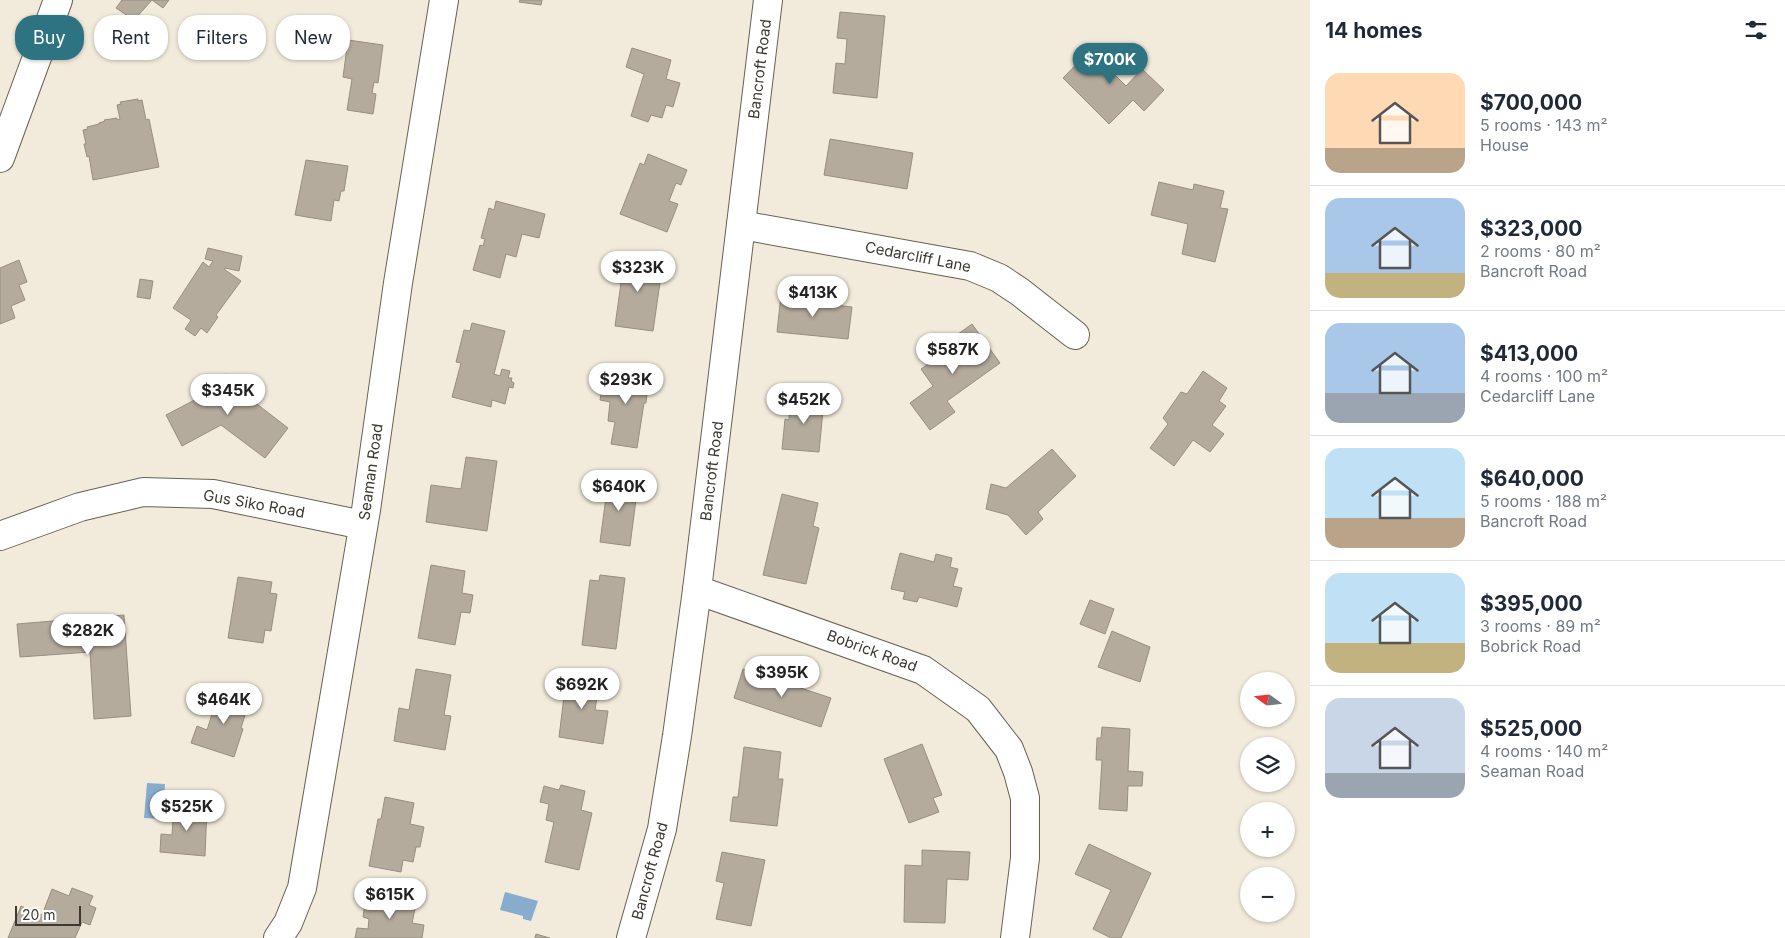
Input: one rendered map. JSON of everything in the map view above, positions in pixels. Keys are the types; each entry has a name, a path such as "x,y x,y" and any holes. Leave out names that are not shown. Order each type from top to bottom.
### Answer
{"street":[{"path":"0,158 58,0"},
{"name":"Seaman Road","path":"278,938 288,923 302,888 363,525 398,283 444,0"},
{"name":"Bancroft Road","path":"631,938 662,829 677,736 697,590 768,0"},
{"name":"Cedarcliff Lane","path":"741,225 970,266 999,278 1075,335"},
{"name":"Gus Siko Road","path":"0,536 80,507 143,492 213,494 363,525"},
{"name":"Bobrick Road","path":"697,590 923,670 978,709 1009,749 1025,798 1025,858 1015,938"}],"water":[{"path":"147,783 165,784 163,819 144,818"},
{"path":"505,892 538,901 531,921 523,919 523,916 500,910"}],"building":[{"path":"122,0 152,0 138,15 126,15 116,8"},
{"path":"152,0 169,0 163,8"},
{"path":"520,0 542,0 541,5 519,2"},
{"path":"840,12 885,16 877,98 833,93 836,63 845,64 847,39 837,38"},
{"path":"350,40 383,45 378,83 374,82 372,93 376,94 373,114 347,110 352,79 343,77 345,60 350,60"},
{"path":"1097,43 1118,64 1113,73 1126,86 1142,69 1164,90 1144,111 1133,100 1109,124 1063,78"},
{"path":"632,48 671,60 666,79 680,83 673,107 666,105 662,118 651,115 648,122 631,116 644,74 626,67"},
{"path":"138,99 138,101 142,100 146,120 149,119 159,167 93,180 89,156 87,157 84,144 86,144 83,130 104,120 120,119 117,105 121,104 120,102"},
{"path":"830,139 913,153 907,189 824,175"},
{"path":"648,154 687,170 681,185 676,183 669,201 678,204 667,232 620,214 640,163 644,165"},
{"path":"306,160 348,166 344,191 341,191 339,201 334,200 331,221 295,215"},
{"path":"1159,182 1193,190 1194,184 1224,191 1220,208 1228,209 1215,262 1182,254 1188,224 1151,215"},
{"path":"496,201 545,214 539,238 522,234 516,257 506,254 500,278 473,270 480,245 483,246 485,239 481,238 489,208 494,210"},
{"path":"208,248 242,256 239,271 224,269 241,281 216,315 218,317 207,333 201,328 195,336 185,329 191,320 173,308 203,262 209,267 213,261 205,259"},
{"path":"625,257 663,262 653,331 615,326 621,283 613,282 615,264 624,265"},
{"path":"19,260 27,282 19,285 25,300 11,306 15,318 0,324 0,268"},
{"path":"140,279 153,281 150,299 137,297"},
{"path":"781,295 826,300 826,304 852,307 848,339 777,332"},
{"path":"472,323 505,331 494,374 500,376 502,369 510,371 508,378 512,378 511,381 514,383 513,388 509,387 505,404 492,400 491,407 452,397 461,363 456,362 464,330 470,331"},
{"path":"972,324 1000,363 947,401 955,412 930,430 910,403 933,386 921,369 951,348 947,342"},
{"path":"611,369 651,374 649,394 647,393 646,403 644,403 637,448 611,444 615,422 608,421 610,402 600,400 602,388 608,389"},
{"path":"1203,371 1227,388 1219,401 1226,406 1212,425 1224,434 1210,452 1193,440 1174,466 1150,448 1168,424 1163,418 1181,392 1187,394"},
{"path":"226,374 232,385 246,377 257,399 253,401 288,428 265,458 221,425 182,446 166,415 204,395 200,388"},
{"path":"790,397 824,400 819,452 782,449 785,419 789,420"},
{"path":"1052,449 1076,476 1038,512 1043,519 1026,535 1008,515 986,509 991,484 1006,488"},
{"path":"466,457 497,461 487,531 426,522 431,485 461,489"},
{"path":"606,479 638,484 630,546 600,542 606,497 604,497"},
{"path":"782,494 818,503 813,526 819,528 806,584 763,575"},
{"path":"900,553 934,562 936,554 952,558 950,567 958,569 953,586 962,588 957,607 919,597 917,602 903,599 905,592 891,589"},
{"path":"431,565 465,571 462,593 473,595 470,613 461,612 455,645 418,638"},
{"path":"600,575 625,578 616,649 582,645 590,580 599,581"},
{"path":"238,577 272,582 270,593 277,594 271,631 265,630 263,643 228,638"},
{"path":"1090,600 1114,609 1105,634 1080,624"},
{"path":"124,615 131,716 94,719 90,652 20,657 17,624"},
{"path":"1112,631 1150,647 1140,682 1098,667"},
{"path":"416,669 451,675 444,715 451,716 445,750 394,741 399,708 409,710"},
{"path":"743,669 831,698 821,727 734,698"},
{"path":"567,672 600,677 595,710 608,711 603,744 559,737"},
{"path":"220,689 250,699 234,757 191,743 197,726 207,730"},
{"path":"1102,727 1130,729 1128,771 1143,772 1142,786 1128,786 1127,811 1099,809 1102,760 1096,760 1097,738 1101,738"},
{"path":"922,744 942,795 933,798 939,812 909,823 884,759"},
{"path":"744,747 781,752 778,779 783,779 777,826 730,821 733,797 738,797"},
{"path":"561,785 585,791 581,810 592,813 579,870 545,862 554,822 546,820 549,804 540,802 544,786 559,790"},
{"path":"385,797 414,803 410,824 424,827 420,847 416,847 413,862 403,860 401,872 369,866 378,819 381,819"},
{"path":"174,805 207,807 205,856 160,852 161,834 172,835"},
{"path":"1089,844 1151,873 1121,938 1111,938 1093,929 1111,890 1075,874"},
{"path":"922,850 970,852 968,880 947,879 945,923 904,922 905,865 922,866"},
{"path":"722,852 765,860 751,926 716,919 724,883 716,881"},
{"path":"72,888 93,896 89,905 96,908 90,925 82,922 75,938 8,938 21,906 42,915 52,889 69,896"},
{"path":"366,896 416,904 412,923 424,925 422,938 355,938 357,928 368,929 369,919 363,917"},
{"path":"536,934 550,938 535,938"}]}
